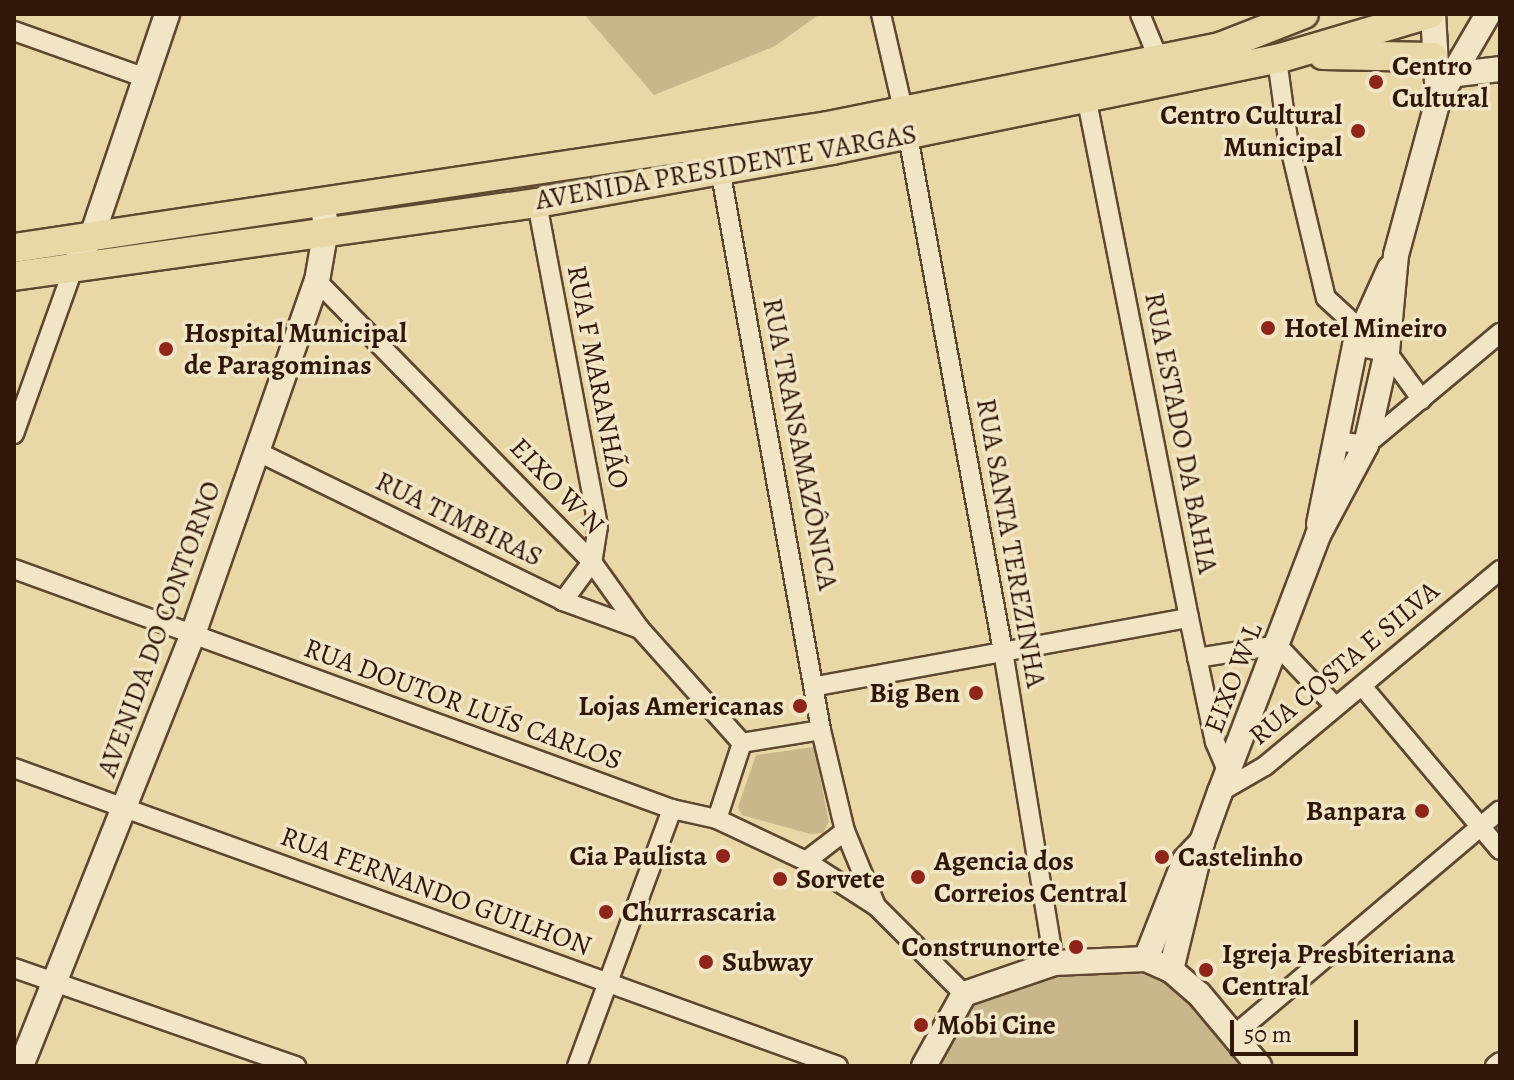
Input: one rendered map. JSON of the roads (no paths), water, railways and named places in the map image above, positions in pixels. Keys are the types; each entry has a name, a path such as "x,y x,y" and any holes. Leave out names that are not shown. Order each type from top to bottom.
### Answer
{"main road":[{"name":"AVENIDA PRESIDENTE VARGAS","path":"14,248 93,233 537,203 720,169 1241,41 1304,14"},
{"name":"AVENIDA PRESIDENTE VARGAS","path":"14,276 324,217 905,122 1087,101 1288,57 1431,14"},
{"path":"1288,57 1433,57"}],"street":[{"path":"14,434 74,266 93,233 167,14"},
{"name":"RUA SANTA TEREZINHA","path":"881,14 905,122 1003,651 1054,963"},
{"path":"1140,14 1159,60"},
{"path":"1431,14 1438,100"},
{"path":"1438,100 1457,74 1488,14"},
{"path":"14,31 146,78"},
{"path":"1288,57 1288,139 1326,298 1359,338 1387,352 1422,400"},
{"path":"1457,74 1500,69"},
{"name":"EIXO W L","path":"1318,535 1359,338 1396,255 1438,100"},
{"name":"RUA ESTADO DA BAHIA","path":"1087,101 1224,782"},
{"name":"RUA TRANSAMAZÔNICA","path":"720,169 817,686 821,730 845,831 876,906"},
{"name":"RUA F MARANHÃO","path":"537,203 598,526 592,562"},
{"name":"AVENIDA DO CONTORNO","path":"21,1066 192,637 317,281 324,217"},
{"name":"EIXO W L","path":"1171,970 1199,871 1202,842 1224,782 1318,535 1366,445 1387,352 1396,255"},
{"name":"EIXO W N","path":"317,281 592,562 640,629 742,743"},
{"path":"1337,441 1366,445 1500,333"},
{"name":"RUA TIMBIRAS","path":"256,451 563,601 640,629"},
{"path":"563,601 592,562"},
{"name":"RUA DOUTOR LUÍS CARLOS","path":"14,569 192,637 672,809 717,819 806,861 876,906"},
{"name":"RUA COSTA E SILVA","path":"1224,782 1265,766 1334,705 1362,686 1500,570"},
{"path":"817,686 1189,618"},
{"path":"1197,658 1277,645 1334,705"},
{"path":"1362,686 1500,850"},
{"path":"717,819 742,743 821,730"},
{"name":"RUA FERNANDO GUILHON","path":"14,768 838,1066"},
{"path":"577,1066 672,809"},
{"path":"1234,1035 1500,810"},
{"path":"806,861 845,831"},
{"name":"EIXO W L","path":"1146,959 1181,868 1202,842"},
{"path":"876,906 964,994"},
{"path":"924,1066 964,994 1054,963 1146,959 1171,970 1234,1035 1259,1066"},
{"path":"14,968 296,1066"},
{"path":"1495,1066 1500,1062"}],"place":[{"name":"Centro Cultural","path":"1376,82"},
{"name":"Centro Cultural Municipal","path":"1358,131"},
{"name":"Hotel Mineiro","path":"1268,328"},
{"name":"Hospital Municipal de Paragominas","path":"166,349"},
{"name":"Big Ben","path":"976,693"},
{"name":"Lojas Americanas","path":"800,706"},
{"name":"Banpara","path":"1422,811"},
{"name":"Cia Paulista","path":"723,856"},
{"name":"Castelinho","path":"1162,857"},
{"name":"Agencia dos Correios Central","path":"918,877"},
{"name":"Sorvete","path":"780,879"},
{"name":"Churrascaria","path":"606,912"},
{"name":"Construnorte","path":"1076,947"},
{"name":"Subway","path":"706,962"},
{"name":"Igreja Presbiteriana Central","path":"1206,970"},
{"name":"Mobi Cine","path":"921,1025"}]}
